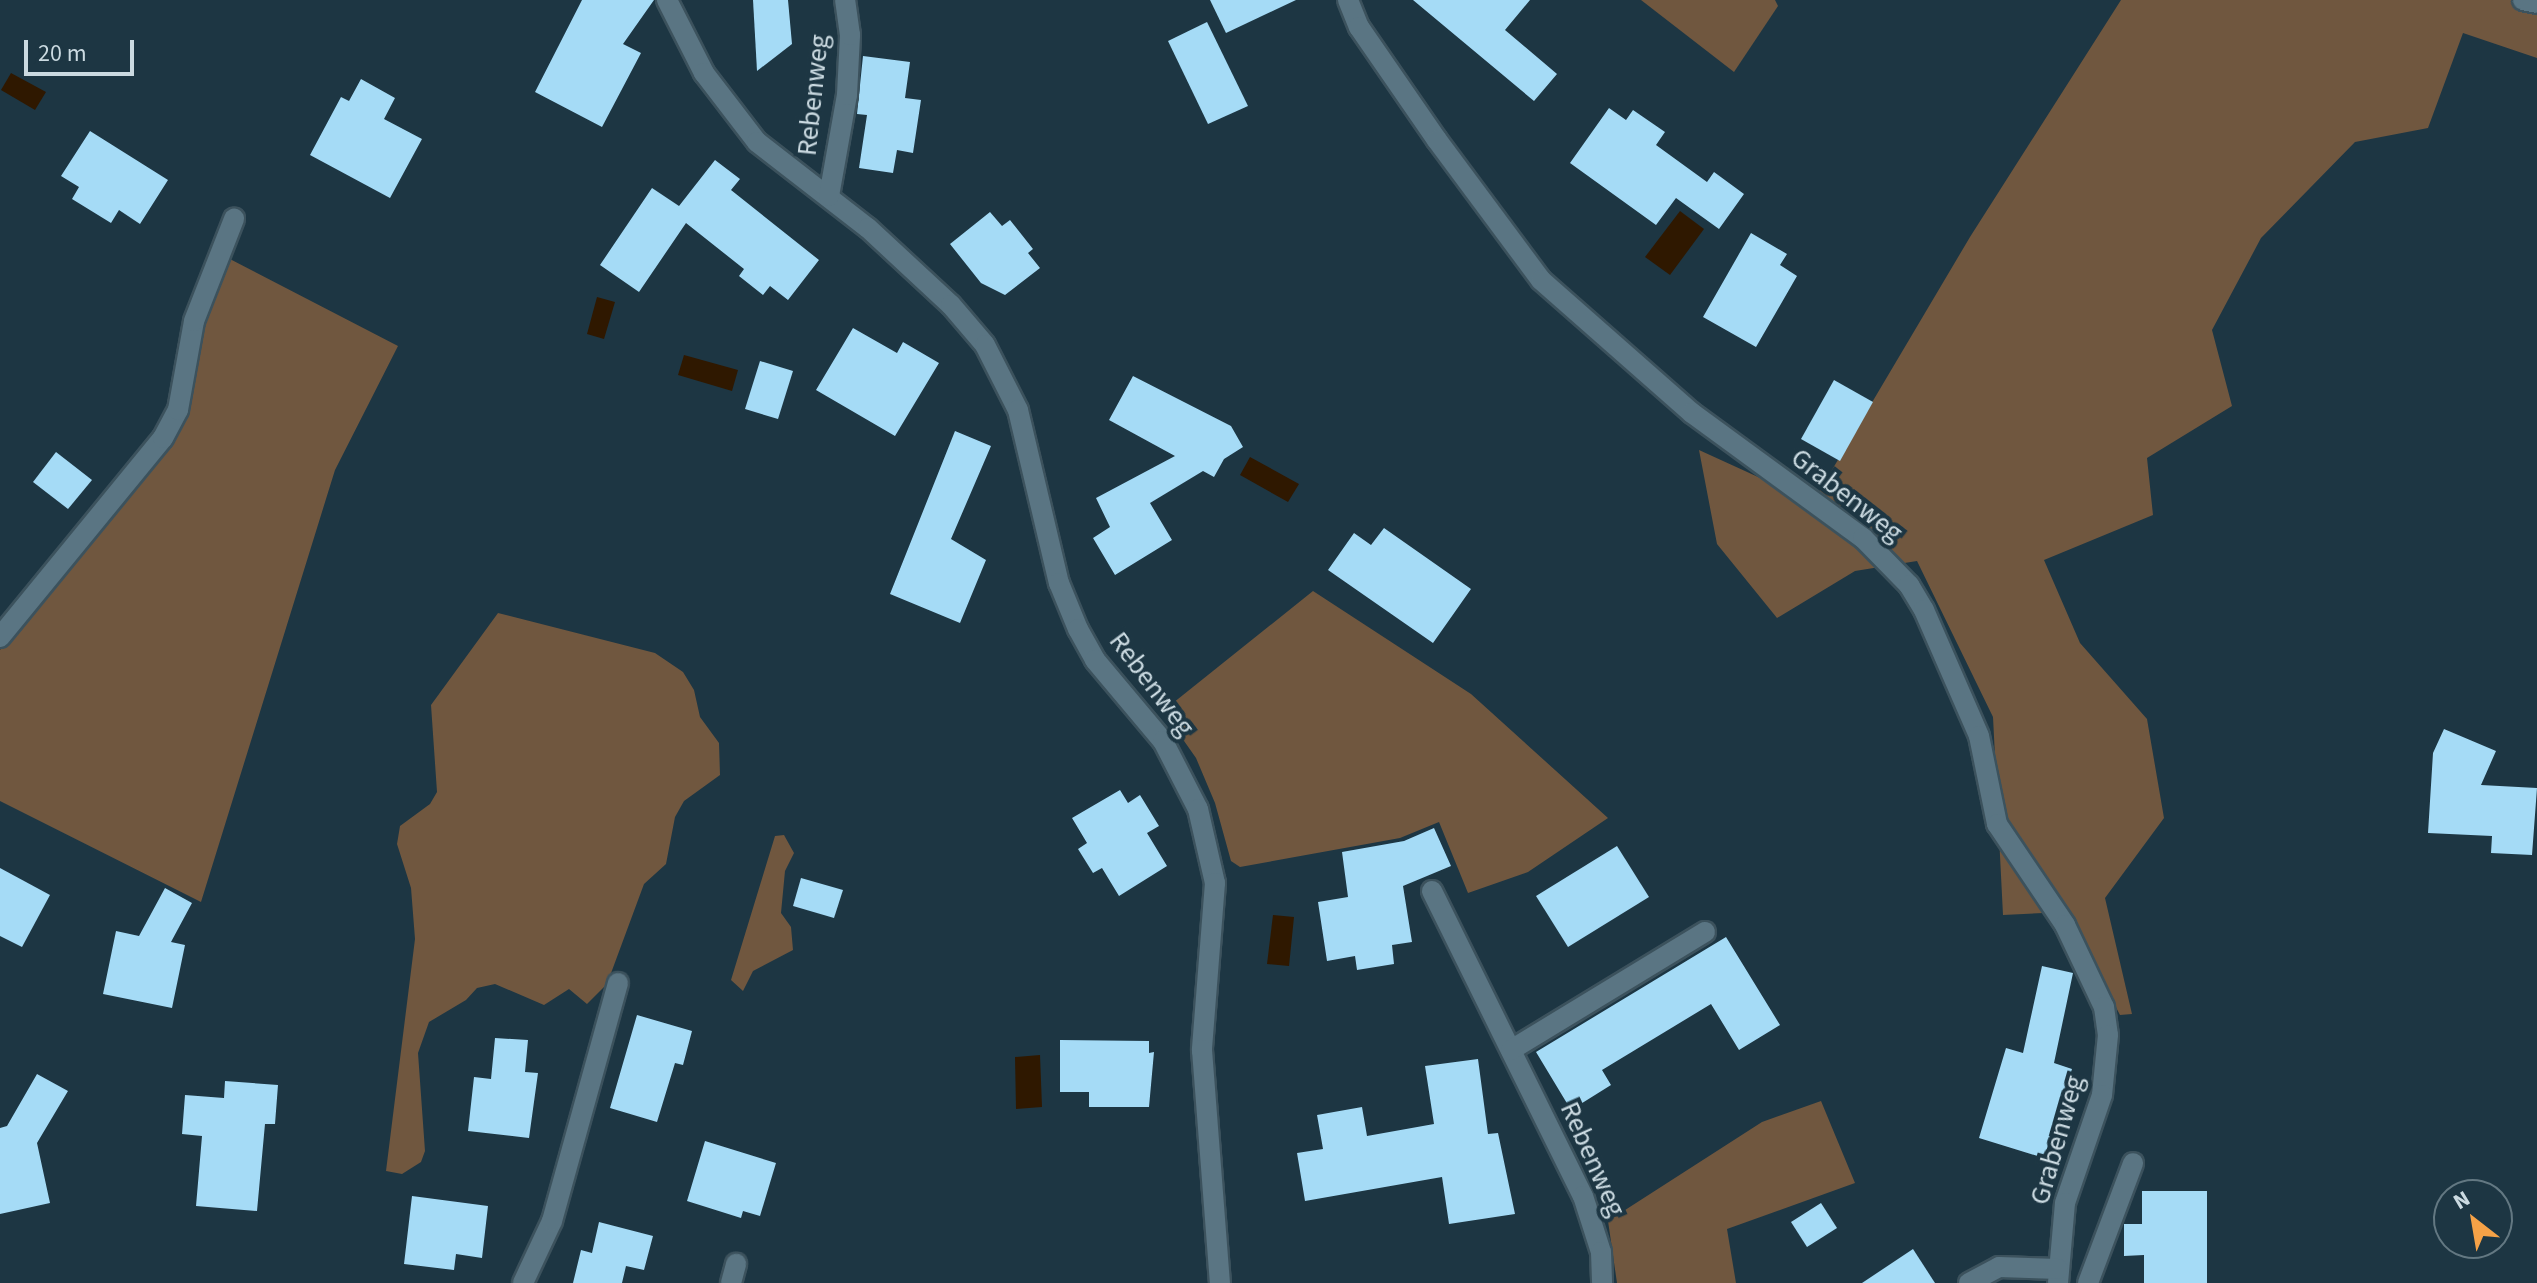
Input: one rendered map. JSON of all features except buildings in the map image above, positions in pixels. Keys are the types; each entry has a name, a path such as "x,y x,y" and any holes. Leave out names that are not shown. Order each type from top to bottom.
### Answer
{"street":[{"name":"Rebenweg","path":"667,0 730,111 757,142 829,196 951,305 985,345 1018,410 1059,583 1078,629 1095,660 1163,741 1198,809 1215,883 1202,1050 1220,1283"},
{"name":"Rebenweg","path":"829,196 847,95 850,35 845,0"},
{"name":"Grabenweg","path":"1348,0 1376,52 1485,210 1541,280 1692,413 1863,538 1909,585 1924,610 1979,736 1997,824 2065,925 2104,1007 2108,1035 2102,1095 2065,1203 2058,1276"},
{"path":"2523,0 2537,3"},
{"path":"0,637 163,438 178,410 194,321 234,219"},
{"name":"Rebenweg","path":"1432,891 1583,1196 1601,1252 1602,1283"},
{"path":"1511,1050 1705,932"},
{"path":"523,1283 552,1221 618,983"},
{"path":"2088,1283 2133,1163"},
{"path":"1969,1283 1999,1267 2058,1276"}],"shaded area":[{"path":"1641,0 1775,0 1778,6 1734,72"},
{"path":"2121,0 2537,0 2537,58 2463,33 2428,128 2355,142 2261,238 2212,330 2232,406 2147,458 2153,515 2044,560 2080,643 2147,719 2164,818 2105,898 2132,1014 2120,1015 2066,912 2003,915 1993,717 1917,561 1855,571 1777,618 1717,544 1699,450 1813,502 1970,237"},
{"path":"11,73 46,92 35,110 1,90"},
{"path":"1680,211 1704,229 1670,275 1645,257"},
{"path":"226,257 398,346 335,470 201,902 0,801 0,650 170,443 202,322"},
{"path":"597,297 615,302 604,339 587,334"},
{"path":"684,355 738,370 732,391 678,375"},
{"path":"1250,457 1299,484 1288,502 1240,475"},
{"path":"1313,591 1471,694 1608,818 1528,872 1468,893 1439,822 1400,838 1240,867 1231,861 1215,803 1196,758 1163,711"},
{"path":"498,613 655,653 683,672 694,690 700,717 719,743 720,775 684,801 675,817 666,864 644,884 607,984 587,1004 569,989 544,1005 495,984 477,988 466,1000 429,1022 418,1053 425,1151 421,1162 402,1174 386,1171 415,939 411,888 397,844 400,826 430,804 437,792 431,705"},
{"path":"784,835 794,853 785,871 781,913 791,927 793,950 753,971 743,991 731,980 775,836"},
{"path":"1273,915 1294,917 1289,966 1267,964"},
{"path":"1040,1055 1042,1107 1016,1109 1015,1057"},
{"path":"1821,1101 1855,1183 1727,1229 1736,1283 1617,1283 1608,1221 1762,1122"}]}
